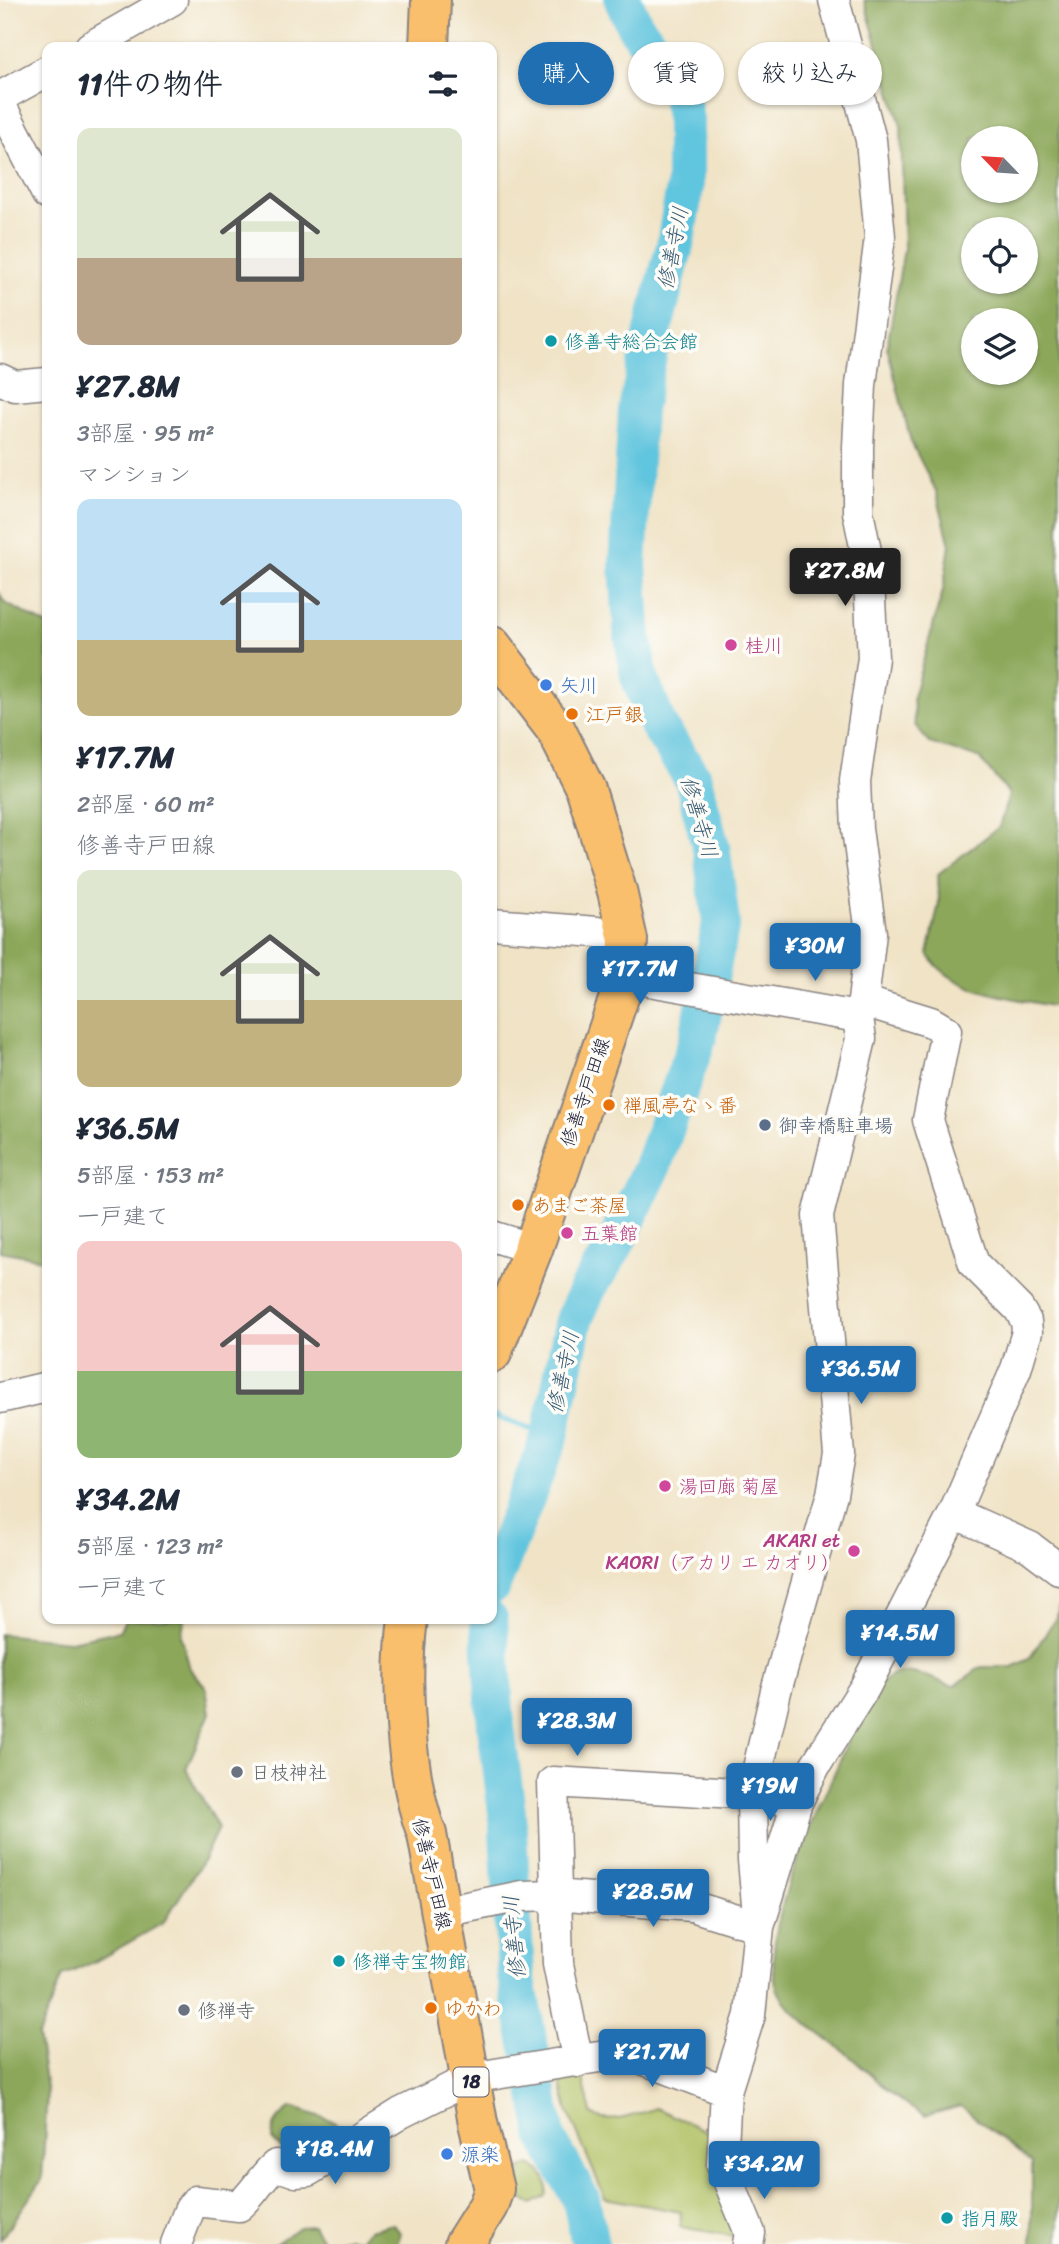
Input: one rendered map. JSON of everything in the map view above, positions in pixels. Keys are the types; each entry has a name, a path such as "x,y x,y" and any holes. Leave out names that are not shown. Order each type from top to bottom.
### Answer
{"main road":[{"path":"429,42 431,0"},
{"name":"修善寺戸田線","path":"497,653 556,730 586,790 603,840 628,940 644,981 497,1340"},
{"name":"修善寺戸田線","path":"408,1624 405,1697 416,1806 458,1909 483,2077 494,2189 484,2213 464,2244"}],"street":[{"path":"125,38 172,0"},
{"path":"748,2244 750,2234 722,2165 726,2091 750,2015 759,1927 753,1860 752,1794 776,1691 832,1494 839,1454 818,1216 861,1039 860,1009 871,933 857,829 855,781 873,658 868,561 859,512 858,447 861,385 880,237 871,140 834,0"},
{"path":"0,97 42,74"},
{"path":"0,104 42,184"},
{"path":"0,379 15,386 42,383"},
{"path":"497,924 597,932 628,940"},
{"path":"644,981 762,1002 860,1009 931,1022 946,1031 928,1120 950,1182 974,1265 1026,1321 1027,1332 1016,1368 954,1513 865,1688 815,1766 797,1802 759,1927"},
{"path":"497,1238 533,1249"},
{"path":"0,1398 42,1388"},
{"path":"954,1513 1030,1548 1059,1569"},
{"path":"578,2062 558,1964 554,1895 553,1782 752,1794 797,1802"},
{"path":"458,1909 522,1896 554,1895 692,1906 759,1927"},
{"path":"176,2244 190,2208 196,2201 239,2206 254,2194 267,2173 276,2165 296,2172 309,2171 401,2113 483,2077 605,2056 640,2058 726,2091"}],"green space":[{"path":"864,0 1059,0 1059,1008 1005,997 969,986 939,968 928,954 939,903 938,874 999,827 1009,794 979,758 929,743 915,725 913,697 943,590 950,545 936,491 911,442 887,347 904,249 901,126 882,61 882,42 876,42"},
{"path":"0,594 5,603 42,622 42,1259 0,1251"},
{"path":"1059,1605 1059,2244 1032,2244 1032,2163 961,2106 925,2116 893,2095 788,2006 777,1988 773,1964 782,1906 803,1844 853,1728 874,1691 893,1675 900,1673 932,1678 954,1686 981,1667 1012,1667 1029,1659 1057,1616"},
{"path":"123,1624 184,1624 181,1635 190,1669 206,1687 210,1713 186,1769 218,1828 202,1862 163,1923 96,1961 62,1976 38,2036 47,2094 42,2180 0,2240 0,1634 70,1641 119,1631"},
{"path":"582,2073 591,2114 598,2118 623,2118 656,2108 713,2134 734,2236 680,2227 681,2212 605,2198 569,2114 560,2081"},
{"path":"291,2107 334,2121 338,2126 330,2146 296,2158 289,2156 272,2139 277,2120"},
{"path":"529,2165 542,2173 547,2186 546,2196 532,2204 519,2195 516,2187 519,2171"},
{"path":"392,2224 401,2233 397,2244 275,2244 299,2227 313,2226 324,2243 346,2238 359,2239 369,2230"}],"waterway":[{"name":"修善寺川","path":"497,1572 550,1436 574,1319 589,1286 613,1249 651,1170 698,1038 721,923 712,852 693,779 658,725 639,676 632,629 628,565 637,410 675,245 685,187 685,121 678,83 635,26 623,0"},
{"path":"497,1417 550,1436"},
{"name":"修善寺川","path":"489,1624 496,1727 507,1812 516,1976 547,2138 581,2199 590,2244"}],"place":[{"name":"修善寺総合会館","path":"551,341"},
{"name":"桂川","path":"731,645"},
{"name":"矢川","path":"546,685"},
{"name":"江戸銀","path":"572,714"},
{"name":"禅風亭なゝ番","path":"609,1105"},
{"name":"御幸橋駐車場","path":"765,1125"},
{"name":"あまご茶屋","path":"518,1205"},
{"name":"五葉館","path":"567,1233"},
{"name":"湯回廊 菊屋","path":"665,1486"},
{"name":"AKARI et KAORI（アカリ エ カオリ）","path":"854,1551"},
{"name":"日枝神社","path":"237,1772"},
{"name":"修禅寺宝物館","path":"339,1961"},
{"name":"ゆかわ","path":"431,2008"},
{"name":"修禅寺","path":"184,2010"},
{"name":"源楽","path":"447,2154"},
{"name":"指月殿","path":"947,2218"}]}
